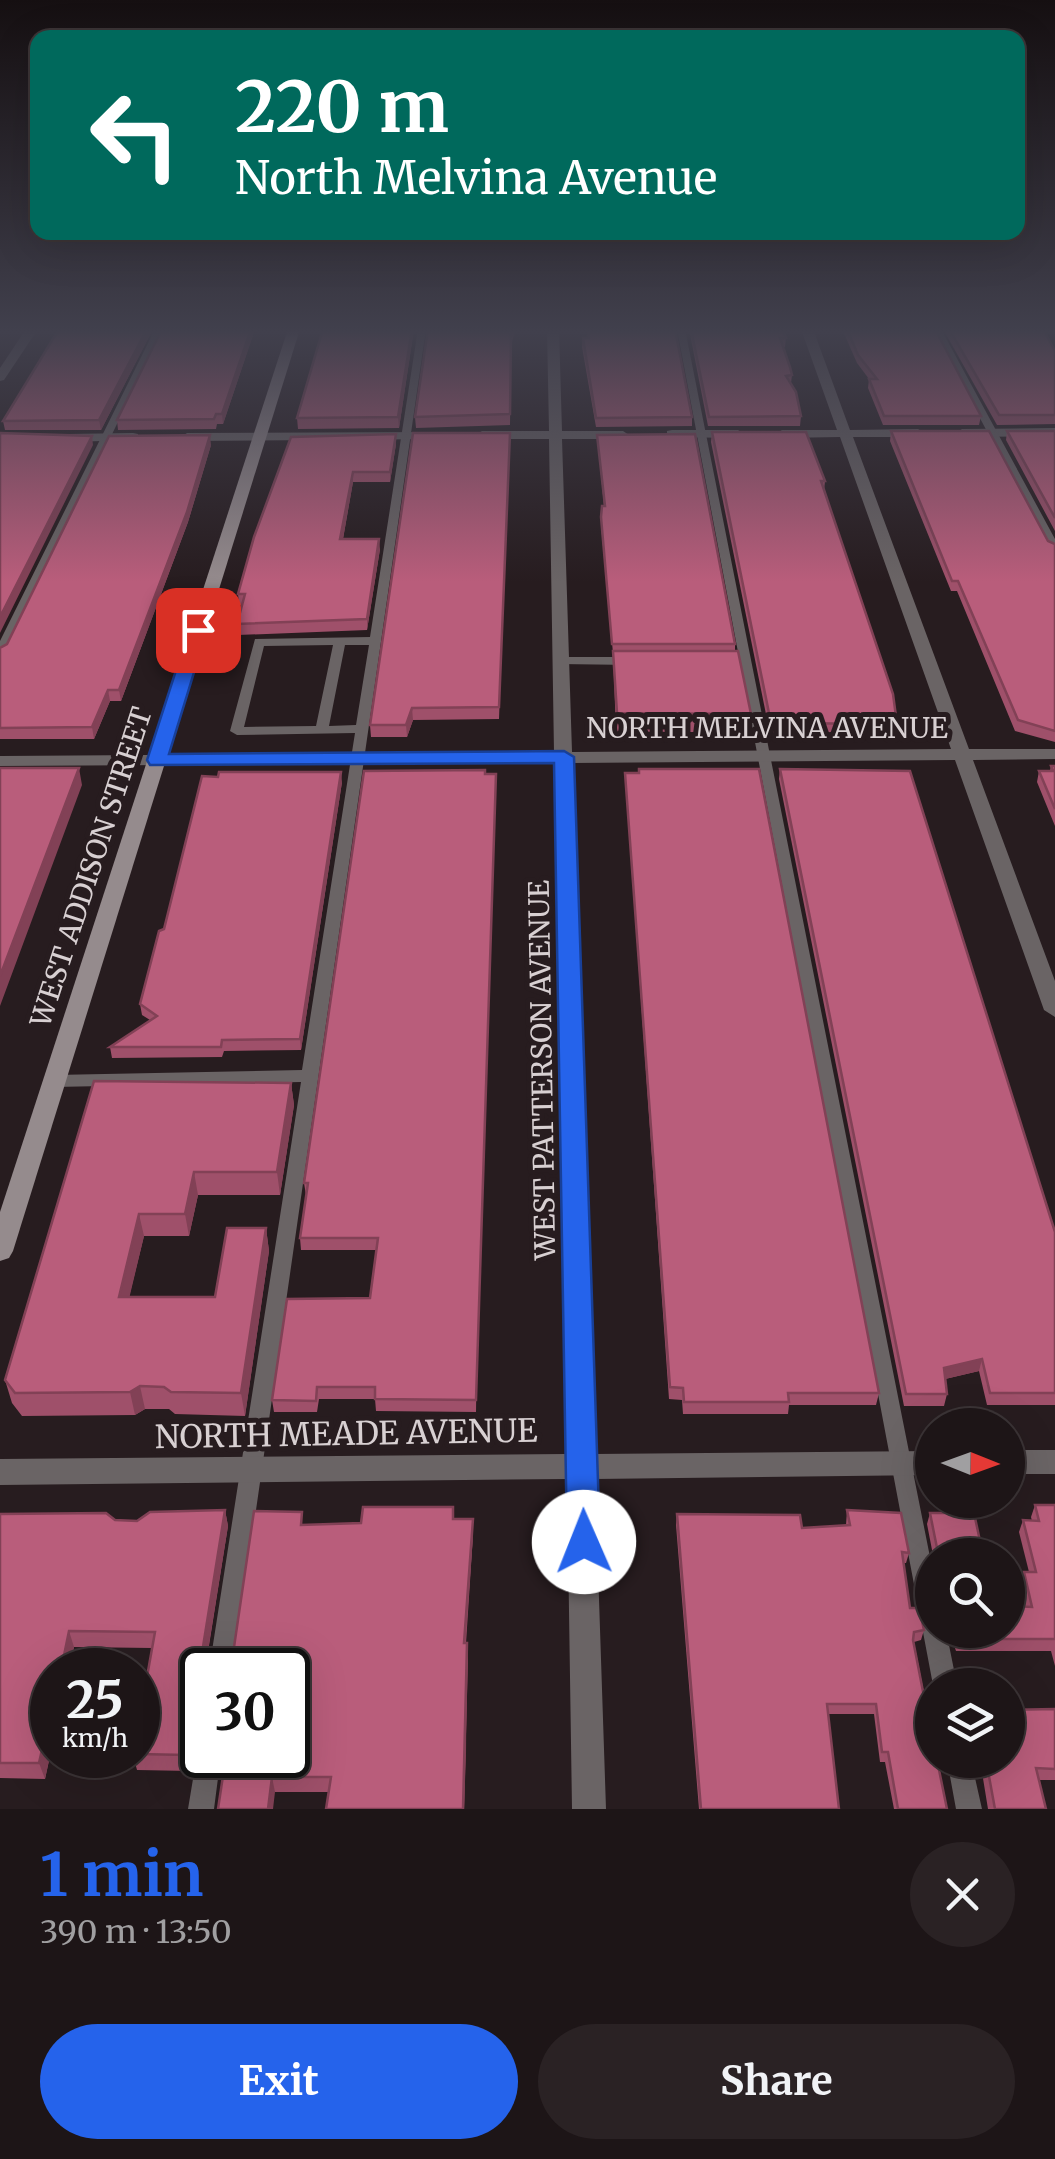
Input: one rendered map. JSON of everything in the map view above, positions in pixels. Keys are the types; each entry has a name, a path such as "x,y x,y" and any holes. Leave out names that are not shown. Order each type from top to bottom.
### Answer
{"street":[{"name":"WEST ADDISON STREET","path":"0,1250 267,413"},
{"name":"WEST PATTERSON AVENUE","path":"555,413 590,1809"},
{"path":"838,413 1055,1010"},
{"path":"773,434 1055,432"},
{"path":"162,437 647,434"},
{"path":"665,434 755,434"},
{"path":"53,438 143,437"},
{"name":"NORTH MELVINA AVENUE","path":"0,762 1055,754"},
{"path":"1025,1462 1055,1462"},
{"name":"NORTH MEADE AVENUE","path":"0,1472 915,1463"}],"lane":[{"path":"0,653 118,413"},
{"path":"224,1648 409,413"},
{"path":"697,413 916,1538"},
{"path":"983,413 1055,549"},
{"path":"362,729 237,731 259,642 376,642"},
{"path":"322,730 340,642"},
{"path":"562,661 654,661"},
{"path":"727,661 745,661"},
{"path":"54,1081 310,1076"},
{"path":"200,1809 205,1778"},
{"path":"963,1778 969,1809"}],"building":[{"path":"8,413 102,413 99,420 3,421"},
{"path":"120,413 222,413 216,414 214,419 117,420"},
{"path":"298,413 399,413 398,417 297,418"},
{"path":"416,413 510,413 510,414 415,417"},
{"path":"595,413 691,413 692,417 596,418"},
{"path":"708,413 801,416 709,417"},
{"path":"883,413 981,416 884,416"},
{"path":"998,413 1055,413 1055,415"},
{"path":"891,431 989,431 1048,541 1055,544 1055,731 1018,720 958,581 952,581"},
{"path":"1007,431 1055,431 1055,518"},
{"path":"712,432 806,432 893,694 897,724 771,723"},
{"path":"0,433 92,436 0,617"},
{"path":"413,433 510,433 499,707 412,708 406,725 370,725"},
{"path":"396,434 390,472 353,472 340,539 379,539 367,619 237,624 245,594 238,594 254,537 291,437"},
{"path":"695,434 735,644 612,644 597,435"},
{"path":"210,435 187,512 119,690 108,690 92,727 0,728 0,648 7,644 109,436"},
{"path":"613,651 738,651 751,714 617,713"},
{"path":"1051,766 1055,766 1055,809 1039,771 1053,771"},
{"path":"0,768 79,768 0,976"},
{"path":"639,769 759,769 879,1393 788,1393 789,1402 684,1402 683,1388 670,1387 625,773 639,773"},
{"path":"780,769 910,771 1055,1232 1055,1393 990,1393 982,1359 944,1368 947,1394 906,1394"},
{"path":"485,770 485,774 496,774 476,1400 375,1399 375,1387 317,1387 316,1401 272,1400 287,1299 370,1298 378,1238 300,1238 308,1183 304,1183 364,771"},
{"path":"219,772 341,772 300,1039 222,1040 221,1047 110,1047 157,1016 140,1004 159,931 164,929 202,776 218,777"},
{"path":"94,1081 291,1083 277,1172 194,1172 185,1214 139,1214 119,1297 215,1297 227,1228 266,1228 241,1393 171,1392 164,1387 140,1386 130,1392 15,1393 5,1380"},
{"path":"1035,1505 1055,1505 1055,1639 1025,1639 1025,1607 1032,1607 1025,1572 1036,1572 1023,1520 1039,1521"},
{"path":"363,1507 453,1507 453,1519 473,1519 464,1643 463,1809 326,1809 331,1777 310,1777 310,1648 234,1648 254,1511 302,1512 301,1525 361,1523"},
{"path":"225,1510 203,1648 180,1648 180,1755 160,1754 160,1648 152,1648 155,1632 69,1631 66,1648 30,1648 30,1763 0,1763 0,1514 106,1513 115,1520 137,1521 150,1512"},
{"path":"847,1510 901,1513 909,1553 902,1552 910,1608 915,1608 913,1640 918,1668 915,1668 915,1778 941,1778 947,1809 898,1809 888,1752 882,1752 876,1704 827,1704 839,1809 701,1809 677,1514 800,1515 802,1528 850,1525"},
{"path":"931,1518 975,1518 979,1538 935,1538"},
{"path":"1055,1709 1055,1769 1036,1768 1046,1809 995,1809 989,1778 1025,1778 1025,1710"},
{"path":"223,1778 272,1778 268,1809 218,1809"}],"route":[{"path":"198,630 157,760 564,757 584,1542"}]}
